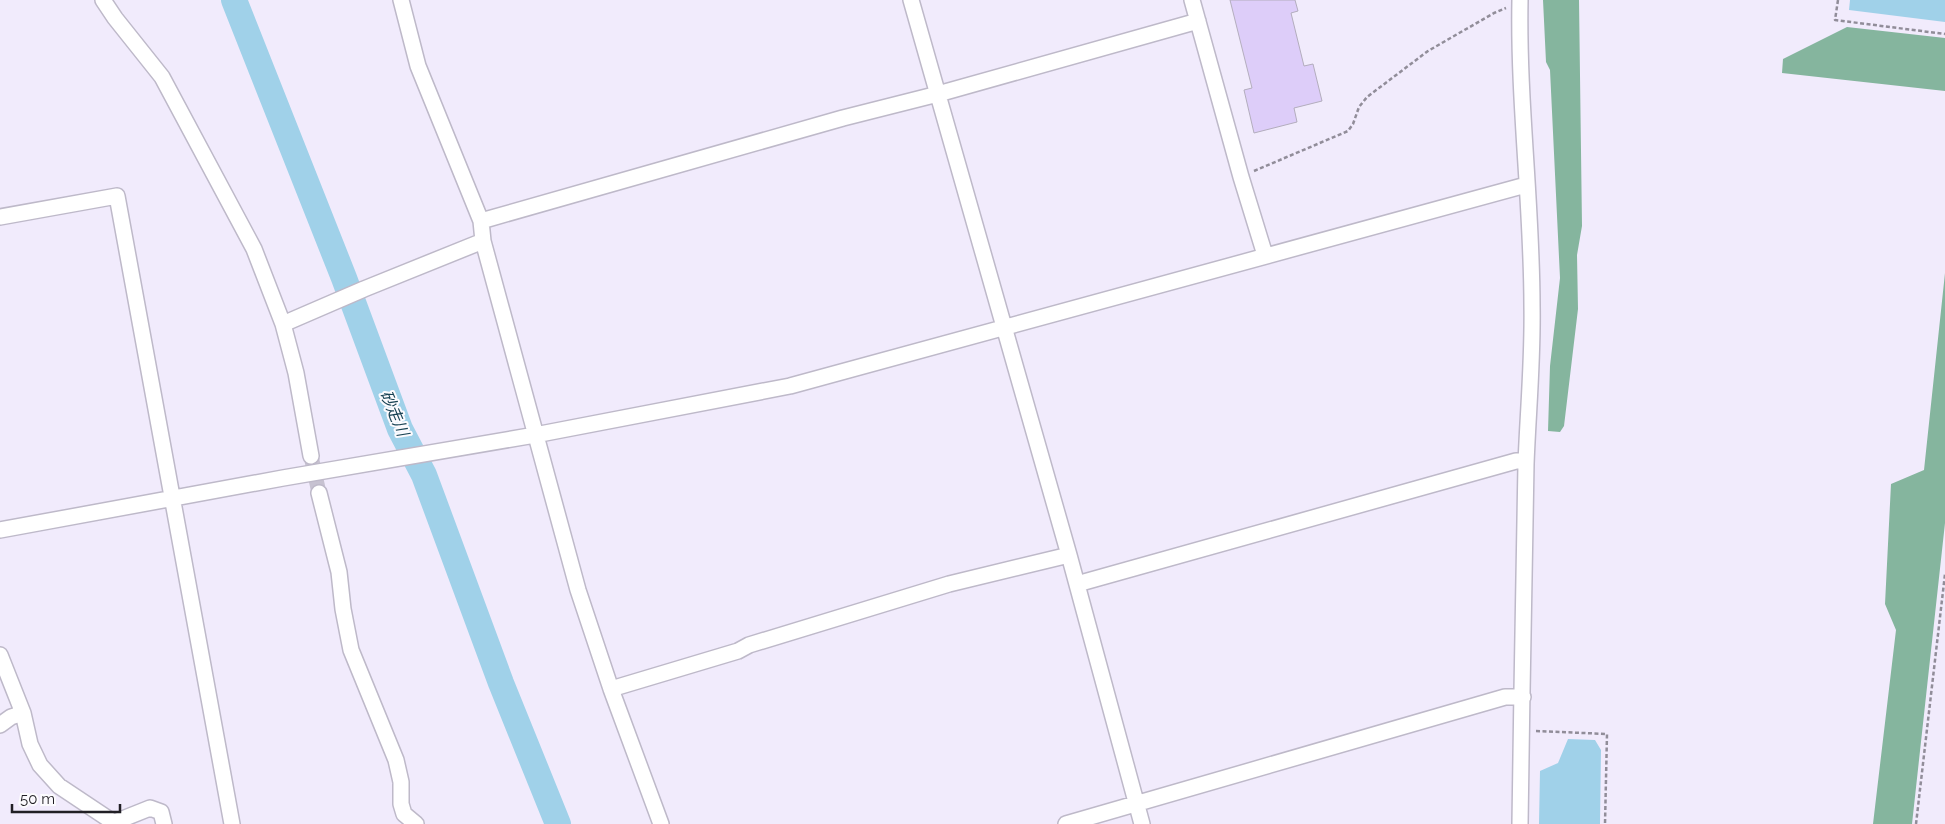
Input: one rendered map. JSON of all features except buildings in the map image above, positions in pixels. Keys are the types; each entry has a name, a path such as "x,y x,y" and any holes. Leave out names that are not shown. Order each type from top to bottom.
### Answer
{"street":[{"path":"103,0 115,18 162,76 254,248 283,324 296,373 312,456"},
{"path":"401,0 418,66 481,221 483,241 578,590 611,689 661,824"},
{"path":"912,0 1069,555 1142,824"},
{"path":"1192,0 1265,255"},
{"path":"1519,3 1526,185 1531,233 1532,308 1531,385 1526,461 1520,824"},
{"path":"481,221 843,118 938,94 1198,21"},
{"path":"0,530 535,435 790,386 1526,185"},
{"path":"0,217 117,196 232,824"},
{"path":"283,324 364,288 483,241"},
{"path":"1077,584 1516,461 1526,461"},
{"path":"319,493 339,572 343,609 351,650 396,760 401,782 401,804 404,814 416,824"},
{"path":"611,689 729,654 749,645 949,584 1069,555"},
{"path":"0,655 23,713 30,744 48,776 59,786 116,823 150,808 161,812 164,824"},
{"path":"1066,824 1505,697 1522,697"},
{"path":"0,725 10,717 23,713"}],"path":[{"path":"1838,0 1835,20 1945,34"},
{"path":"1242,177 1348,131 1354,124 1359,107 1367,97 1428,52 1494,13 1519,3"},
{"path":"1916,824 1945,574"},
{"path":"1522,731 1607,734 1605,824"}],"green space":[{"path":"1543,0 1579,0 1582,226 1577,255 1578,309 1564,426 1560,432 1548,431 1550,366 1560,278 1550,70 1546,62"},
{"path":"1847,27 1945,38 1945,91 1782,73 1783,59"},
{"path":"1945,273 1945,523 1912,824 1873,824 1896,630 1885,604 1891,484 1924,470"}],"water":[{"path":"1850,0 1945,0 1945,22 1849,10"},
{"path":"1568,739 1595,740 1601,750 1600,824 1539,824 1540,771 1558,763"}],"waterway":[{"name":"砂走川","path":"234,0 344,278 400,429 424,475 501,683 558,824"}],"tunnel":[{"path":"311,456 319,493"}]}
